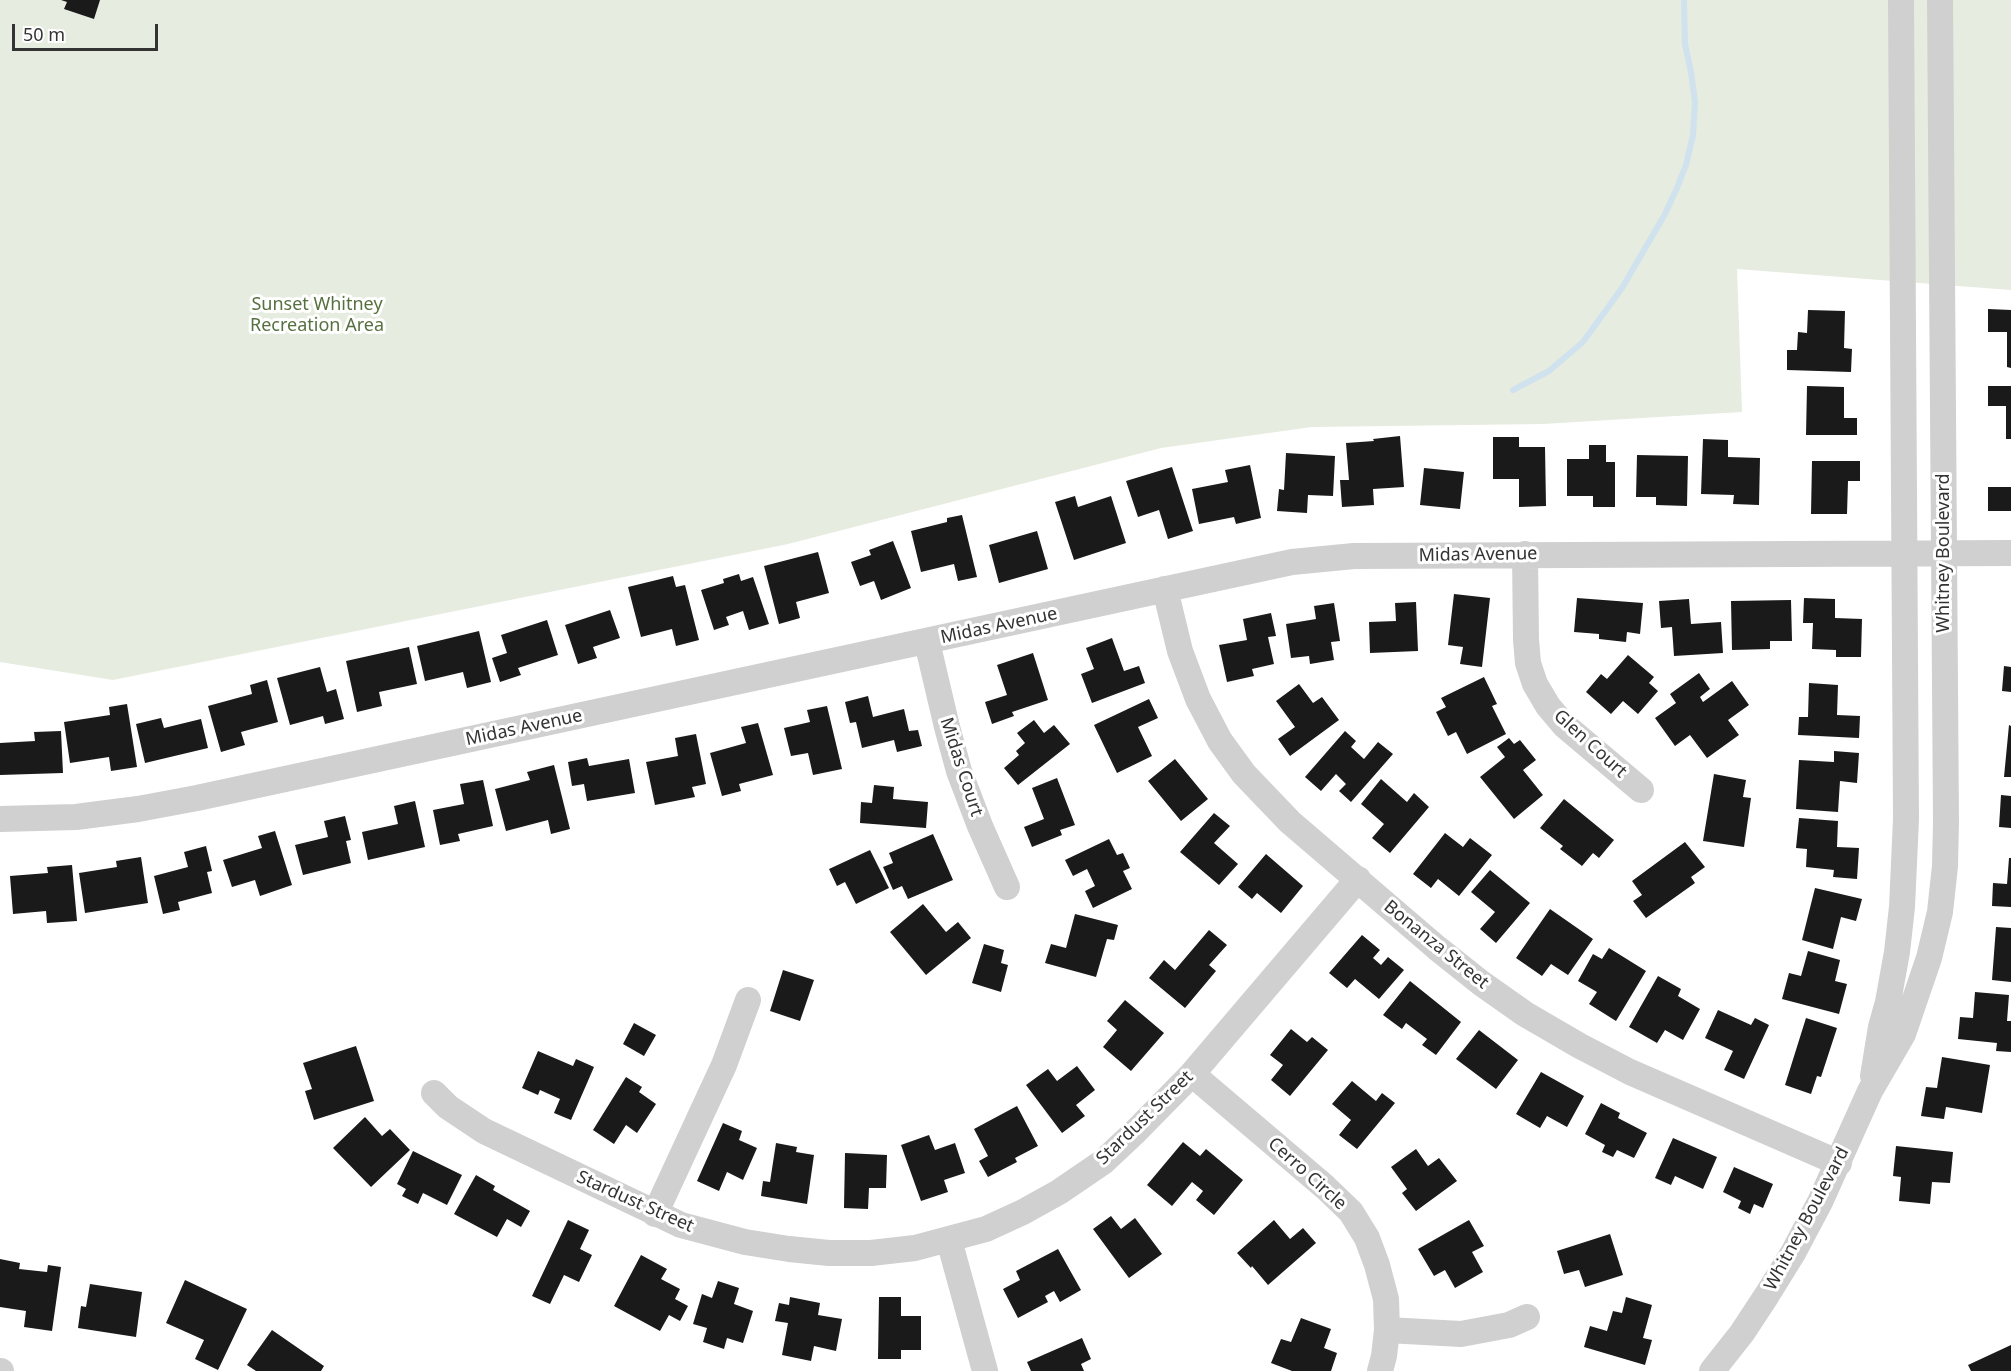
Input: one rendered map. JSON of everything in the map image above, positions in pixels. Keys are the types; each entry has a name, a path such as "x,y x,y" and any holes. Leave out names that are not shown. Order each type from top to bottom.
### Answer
{"street":[{"name":"Whitney Boulevard","path":"1870,1091 1897,952 1902,907 1906,819 1901,0"},
{"name":"Whitney Boulevard","path":"1712,1371 1742,1333 1788,1262 1839,1163 1870,1091 1903,1034 1929,958 1940,912 1945,866 1946,822 1941,0"},
{"name":"Midas Avenue","path":"0,819 76,817 197,798 1292,562 1322,558 1525,554 2011,553"},
{"name":"Glen Court","path":"1525,554 1526,640 1528,663 1535,684 1548,706 1564,724 1641,790"},
{"name":"Bonanza Street","path":"1166,589 1180,651 1198,699 1220,741 1244,774 1282,814 1463,969 1534,1020 1630,1072 1839,1163"},
{"name":"Midas Court","path":"927,642 959,771 1007,887"},
{"name":"Stardust Street","path":"434,1093 448,1107 484,1131 655,1214 709,1233 745,1242 829,1252 871,1252 915,1248 986,1229 1023,1212 1059,1192 1102,1162 1192,1074 1358,879"},
{"path":"655,1214 724,1065 748,1000"},
{"name":"Cerro Circle","path":"1192,1074 1325,1187 1350,1212 1367,1238 1386,1299 1387,1330 1380,1371"},
{"path":"949,1240 985,1371"},
{"path":"1387,1330 1461,1334 1509,1324 1527,1317"}],"green space":[{"name":"Sunset Whitney Recreation Area","path":"0,0 2011,0 2011,290 1737,269 1742,412 1543,424 1312,427 1161,448 788,544 113,680 0,662"}],"building":[{"path":"61,0 100,0 94,19 64,9 67,2"},
{"path":"1988,309 2011,310 2011,368 2007,367 2007,332 1988,332"},
{"path":"1808,310 1845,311 1844,348 1852,349 1851,372 1787,370 1787,350 1797,350 1798,332 1807,333"},
{"path":"1807,386 1844,387 1844,418 1857,418 1857,435 1806,435"},
{"path":"1988,386 2011,386 2011,439 2006,439 2006,406 1988,406"},
{"path":"1400,436 1404,487 1373,489 1374,505 1342,507 1340,480 1349,480 1346,443"},
{"path":"1493,437 1519,437 1519,447 1545,447 1546,506 1519,507 1519,479 1493,479"},
{"path":"1703,439 1728,440 1728,457 1760,458 1759,505 1733,504 1734,495 1701,494"},
{"path":"1589,445 1606,445 1606,462 1615,462 1615,507 1593,507 1593,496 1567,496 1567,459 1589,459"},
{"path":"1286,453 1335,456 1333,496 1308,495 1307,513 1277,511 1279,489 1284,490"},
{"path":"1637,455 1688,456 1687,506 1656,505 1656,497 1636,497"},
{"path":"1812,461 1860,461 1860,481 1848,481 1847,514 1811,514"},
{"path":"1250,465 1261,518 1236,524 1234,517 1199,524 1192,489 1228,482 1225,470"},
{"path":"1172,467 1193,531 1168,539 1159,510 1138,517 1126,481"},
{"path":"1424,468 1464,472 1460,509 1420,505"},
{"path":"1988,487 2011,487 2011,511 1988,511"},
{"path":"1075,496 1078,507 1111,496 1126,543 1074,560 1055,502"},
{"path":"962,515 977,577 958,581 954,564 921,572 911,531 947,522 947,518"},
{"path":"1037,531 1048,569 999,583 989,545"},
{"path":"893,541 911,588 881,600 874,581 860,586 851,562 871,555 869,550"},
{"path":"818,552 829,593 796,602 800,618 779,624 764,566"},
{"path":"739,574 741,581 753,577 769,624 749,630 743,611 726,617 729,625 714,630 701,590 724,583 723,579"},
{"path":"673,576 676,587 685,585 699,640 676,646 672,629 641,637 628,587"},
{"path":"1454,594 1490,598 1482,667 1460,664 1463,647 1448,645"},
{"path":"1577,598 1643,603 1640,634 1627,632 1626,642 1599,639 1599,634 1574,632"},
{"path":"1804,598 1835,599 1835,618 1862,619 1861,657 1836,657 1836,650 1812,649 1813,623 1803,623"},
{"path":"1689,599 1691,624 1721,622 1723,653 1674,656 1672,627 1661,628 1659,601"},
{"path":"1791,600 1792,641 1770,641 1770,649 1732,650 1731,601"},
{"path":"1416,602 1418,651 1370,653 1369,622 1396,621 1395,603"},
{"path":"1334,603 1340,641 1331,642 1334,660 1310,664 1309,656 1291,658 1286,624 1316,619 1314,606"},
{"path":"610,610 620,638 593,647 597,658 578,664 565,625"},
{"path":"1271,613 1276,636 1268,637 1274,664 1252,669 1254,676 1227,682 1219,645 1247,640 1243,619"},
{"path":"547,620 558,655 518,668 521,675 500,682 492,658 507,653 501,635"},
{"path":"479,631 491,682 467,688 463,672 425,681 417,646"},
{"path":"1112,638 1124,671 1139,666 1145,683 1092,703 1081,674 1094,669 1086,648"},
{"path":"409,647 417,684 379,692 382,706 357,712 346,661"},
{"path":"1033,653 1048,700 1012,712 1014,716 992,724 985,702 1007,695 997,665"},
{"path":"1628,655 1654,677 1649,683 1658,691 1638,714 1623,701 1611,714 1586,692 1601,674 1607,679"},
{"path":"2004,666 2011,667 2011,692 2002,691"},
{"path":"320,667 327,692 336,689 344,719 325,724 323,716 290,725 277,678"},
{"path":"1699,673 1710,689 1700,697 1703,702 1732,681 1749,705 1728,720 1739,735 1707,758 1690,735 1675,746 1655,718 1676,703 1670,694"},
{"path":"1484,677 1497,704 1492,706 1506,734 1467,754 1456,732 1448,736 1436,712 1446,707 1441,698"},
{"path":"267,680 278,722 241,732 245,745 221,752 208,706 252,694 250,685"},
{"path":"1809,683 1838,685 1837,715 1860,716 1859,738 1798,735 1799,717 1808,717"},
{"path":"1299,684 1313,703 1322,697 1339,720 1290,756 1278,739 1295,727 1276,701"},
{"path":"868,696 873,717 904,709 909,731 918,730 922,746 897,752 894,740 862,748 856,722 850,723 845,702"},
{"path":"1149,699 1158,718 1138,727 1152,756 1117,773 1094,725"},
{"path":"127,704 137,767 111,771 109,757 70,763 64,722 110,715 109,707"},
{"path":"827,706 842,769 813,775 808,753 791,756 784,728 810,722 807,710"},
{"path":"161,718 164,728 201,719 208,748 145,763 136,724"},
{"path":"1034,720 1044,733 1054,725 1070,744 1018,785 1004,768 1019,755 1016,751 1025,743 1017,733"},
{"path":"758,723 773,775 739,784 741,791 722,796 710,753 746,743 741,727"},
{"path":"2009,725 2011,726 2011,777 2004,777"},
{"path":"61,731 63,773 0,775 0,743 35,741 34,732"},
{"path":"1345,731 1356,741 1351,747 1364,759 1378,742 1393,754 1351,802 1339,791 1346,784 1336,774 1321,791 1305,777"},
{"path":"696,734 706,784 692,787 695,797 655,805 646,762 678,756 675,738"},
{"path":"1509,738 1514,744 1520,740 1536,760 1523,770 1543,795 1514,819 1480,777 1505,757 1497,747"},
{"path":"1834,751 1859,753 1857,783 1840,781 1838,812 1796,809 1799,760 1834,762"},
{"path":"587,758 589,766 629,759 635,793 587,801 584,784 572,786 568,762"},
{"path":"1175,759 1208,799 1181,821 1148,781"},
{"path":"554,765 570,829 551,834 548,820 506,831 495,789 530,780 527,772"},
{"path":"1714,774 1746,780 1743,797 1751,798 1744,847 1703,841"},
{"path":"1057,778 1075,825 1060,830 1062,835 1032,847 1024,827 1044,819 1032,788"},
{"path":"1381,779 1407,802 1414,793 1429,807 1390,853 1372,838 1384,824 1361,804"},
{"path":"483,780 493,826 458,834 460,841 440,845 433,810 464,804 460,784"},
{"path":"874,785 894,787 893,799 928,802 926,828 860,823 861,802 872,803"},
{"path":"2001,795 2011,796 2011,828 1999,827"},
{"path":"1564,799 1614,840 1599,858 1593,853 1582,866 1560,849 1563,846 1540,828"},
{"path":"415,801 425,847 368,860 362,832 398,824 394,806"},
{"path":"1214,813 1230,826 1214,843 1238,864 1219,885 1180,852"},
{"path":"345,816 351,840 346,841 351,863 303,875 295,845 328,837 324,821"},
{"path":"1799,818 1838,821 1837,847 1859,848 1857,879 1833,877 1834,870 1806,867 1807,849 1796,848"},
{"path":"275,831 292,885 260,896 255,880 232,887 223,860 262,848 258,836"},
{"path":"1445,833 1463,847 1470,838 1492,855 1459,896 1438,879 1431,888 1413,874"},
{"path":"933,834 953,880 908,899 902,886 893,890 883,867 893,863 889,853"},
{"path":"1109,839 1117,855 1123,853 1130,868 1123,871 1132,889 1093,908 1085,891 1095,886 1087,869 1073,876 1065,860"},
{"path":"1685,842 1705,867 1691,877 1695,883 1646,918 1633,901 1642,895 1632,881"},
{"path":"206,846 212,871 207,872 212,893 178,902 180,910 163,914 154,876 188,867 184,852"},
{"path":"870,850 889,888 856,904 845,882 837,886 829,869"},
{"path":"1266,854 1303,886 1281,913 1257,893 1252,899 1238,887"},
{"path":"141,857 148,903 85,913 79,873 117,867 116,861"},
{"path":"2009,858 2011,858 2011,907 1992,906 1993,883 2007,884"},
{"path":"72,865 77,921 47,923 46,911 13,914 10,876 48,873 47,867"},
{"path":"1490,870 1530,903 1496,943 1480,929 1495,912 1471,892"},
{"path":"1815,888 1862,899 1856,921 1841,917 1833,949 1802,940"},
{"path":"923,904 946,932 958,922 971,938 926,975 890,932"},
{"path":"1550,909 1593,939 1568,975 1551,964 1542,976 1516,958"},
{"path":"1075,914 1118,925 1114,940 1107,939 1096,977 1045,963 1051,944 1066,948"},
{"path":"1996,927 2011,928 2011,982 1992,980"},
{"path":"1209,930 1227,945 1209,965 1216,971 1185,1008 1149,978 1164,960 1175,970"},
{"path":"1362,935 1380,950 1373,958 1381,965 1388,957 1404,970 1379,999 1355,979 1347,988 1329,973"},
{"path":"984,944 1004,950 1001,963 1008,965 1001,992 972,983"},
{"path":"1609,948 1646,971 1616,1021 1589,1004 1597,992 1578,981 1593,954 1602,959"},
{"path":"1808,951 1840,960 1835,981 1847,984 1839,1014 1782,999 1789,973 1801,976"},
{"path":"783,970 814,980 800,1021 770,1011"},
{"path":"1658,976 1681,989 1678,996 1700,1009 1683,1040 1665,1030 1657,1043 1629,1027"},
{"path":"1410,981 1461,1022 1436,1055 1422,1045 1427,1039 1406,1023 1402,1029 1383,1015"},
{"path":"1975,992 2009,995 2007,1021 2011,1021 2011,1052 1996,1051 1997,1043 1958,1039 1960,1017 1973,1018"},
{"path":"1125,1000 1164,1033 1131,1071 1103,1047 1117,1030 1107,1021"},
{"path":"1718,1010 1751,1025 1755,1018 1769,1025 1744,1079 1724,1070 1733,1051 1705,1038"},
{"path":"1806,1018 1837,1028 1821,1077 1817,1076 1811,1094 1785,1085"},
{"path":"634,1023 656,1035 644,1056 623,1044"},
{"path":"1291,1029 1307,1042 1312,1037 1328,1050 1290,1096 1271,1080 1283,1065 1270,1055"},
{"path":"1479,1030 1518,1060 1496,1089 1456,1059"},
{"path":"356,1046 374,1101 314,1120 305,1091 312,1089 303,1063"},
{"path":"538,1051 573,1066 576,1059 594,1067 571,1120 554,1113 560,1099 540,1090 538,1095 522,1088"},
{"path":"1942,1057 1990,1065 1982,1113 1946,1107 1944,1119 1921,1116 1926,1087 1937,1088"},
{"path":"1077,1066 1095,1090 1076,1105 1085,1116 1062,1133 1026,1085 1048,1069 1057,1081"},
{"path":"1541,1072 1584,1096 1567,1127 1547,1116 1540,1128 1516,1114"},
{"path":"626,1077 642,1087 639,1092 656,1104 637,1133 626,1125 614,1144 593,1130"},
{"path":"1352,1081 1376,1101 1382,1093 1395,1103 1357,1149 1339,1135 1351,1120 1332,1104"},
{"path":"1601,1103 1620,1113 1618,1118 1647,1133 1634,1158 1617,1150 1613,1157 1602,1152 1605,1145 1585,1134"},
{"path":"1017,1106 1038,1146 1015,1158 1017,1162 988,1177 979,1161 988,1156 974,1129"},
{"path":"365,1117 382,1136 390,1129 410,1150 371,1187 333,1148"},
{"path":"723,1123 742,1131 739,1140 757,1148 743,1180 727,1172 719,1191 697,1181"},
{"path":"929,1135 935,1150 955,1143 965,1173 944,1180 948,1192 921,1201 901,1145"},
{"path":"1673,1138 1717,1157 1703,1189 1675,1176 1671,1185 1655,1178"},
{"path":"1183,1142 1200,1156 1206,1149 1243,1180 1214,1215 1196,1200 1203,1191 1192,1182 1172,1206 1147,1185"},
{"path":"776,1143 797,1147 796,1152 814,1155 807,1204 761,1196 763,1181 770,1182"},
{"path":"1896,1146 1953,1152 1950,1183 1932,1182 1930,1204 1899,1201 1901,1177 1893,1176"},
{"path":"1416,1149 1428,1166 1439,1158 1457,1181 1416,1211 1402,1193 1407,1189 1391,1167"},
{"path":"413,1151 462,1175 447,1205 423,1193 418,1204 402,1196 406,1189 397,1184"},
{"path":"845,1153 887,1155 886,1188 869,1188 868,1209 844,1208"},
{"path":"1734,1167 1773,1184 1763,1208 1754,1204 1750,1214 1738,1208 1741,1201 1723,1192"},
{"path":"476,1175 495,1186 493,1190 530,1211 521,1227 507,1219 497,1237 454,1214"},
{"path":"1111,1216 1121,1229 1135,1218 1162,1254 1129,1278 1093,1229"},
{"path":"568,1220 589,1230 580,1249 592,1255 579,1282 564,1275 550,1304 532,1296"},
{"path":"1274,1220 1290,1239 1303,1228 1316,1243 1268,1285 1237,1253"},
{"path":"1469,1220 1484,1246 1472,1252 1483,1272 1455,1288 1445,1270 1434,1276 1418,1249"},
{"path":"1610,1234 1623,1275 1585,1287 1579,1270 1564,1274 1557,1251"},
{"path":"1058,1249 1081,1290 1060,1302 1054,1291 1045,1296 1048,1302 1018,1318 1003,1289 1020,1280 1016,1271"},
{"path":"641,1255 667,1269 661,1279 680,1289 675,1299 688,1306 680,1321 669,1315 660,1331 614,1306"},
{"path":"0,1259 20,1263 19,1269 47,1272 48,1265 61,1267 52,1331 24,1327 26,1311 0,1307"},
{"path":"185,1280 247,1309 218,1370 195,1359 204,1340 166,1323"},
{"path":"718,1281 739,1288 734,1304 753,1311 743,1343 727,1338 724,1349 703,1342 707,1328 693,1324 702,1294 712,1298"},
{"path":"90,1284 142,1292 136,1337 78,1328 81,1306 86,1307"},
{"path":"790,1297 820,1303 818,1315 842,1319 836,1351 814,1346 811,1361 782,1355 788,1323 775,1321 779,1303 789,1305"},
{"path":"879,1297 901,1297 901,1316 921,1316 921,1350 901,1350 901,1359 878,1359"},
{"path":"1626,1297 1652,1305 1643,1338 1652,1340 1645,1365 1584,1347 1590,1326 1607,1331 1613,1311 1622,1313"},
{"path":"1301,1318 1331,1329 1324,1348 1337,1353 1331,1371 1292,1371 1271,1363 1281,1339 1291,1342"},
{"path":"272,1330 324,1366 321,1371 256,1371 247,1365"},
{"path":"1082,1338 1091,1359 1081,1364 1084,1371 1031,1371 1027,1362"},
{"path":"2011,1345 2011,1371 1971,1371 1968,1365"}],"waterway":[{"path":"1513,390 1549,371 1583,342 1622,288 1665,214 1677,188 1686,165 1693,135 1695,102 1685,44 1684,0"}]}
